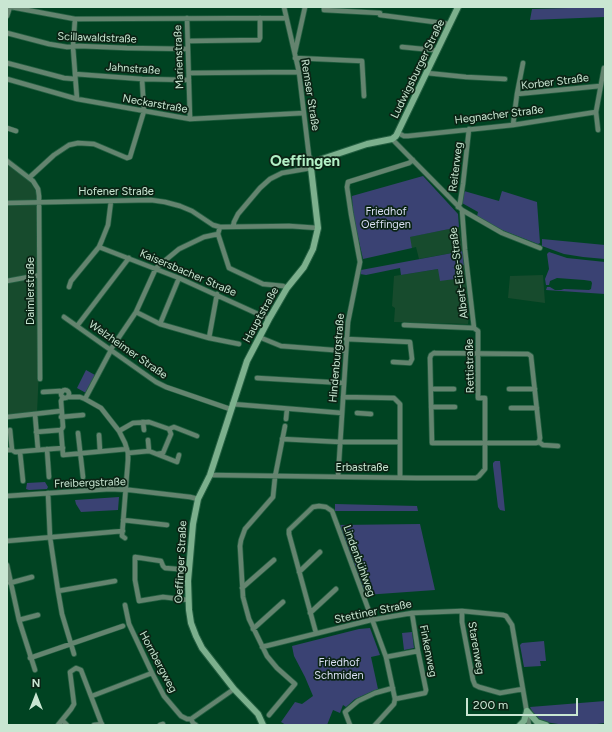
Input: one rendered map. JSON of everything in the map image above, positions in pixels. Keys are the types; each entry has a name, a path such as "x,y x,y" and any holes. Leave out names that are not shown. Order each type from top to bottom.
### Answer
{"street":[{"path":"7,16 10,7 75,19 286,18"},
{"path":"284,7 295,56 362,61 364,96"},
{"name":"Remser Straße","path":"305,7 295,56 299,72 309,156 312,165"},
{"path":"324,7 324,10 380,14 450,24"},
{"name":"Ludwigsburger Straße","path":"392,138 401,134 427,72 458,7"},
{"name":"Marienstraße","path":"187,18 190,119"},
{"path":"188,41 259,40 260,18"},
{"path":"75,19 74,46 77,99"},
{"name":"Scillawaldstraße","path":"7,34 67,47 188,49"},
{"path":"402,46 437,51"},
{"name":"Jahnstraße","path":"7,63 64,78 75,76 142,80 189,80"},
{"path":"517,94 523,63"},
{"path":"598,130 596,112 604,68"},
{"path":"189,73 299,72"},
{"path":"427,72 466,77 505,79"},
{"name":"Neckarstraße","path":"7,79 77,99 190,119 304,113"},
{"path":"7,161 30,177 54,155 69,145 78,143 94,144 130,158 144,111 142,80"},
{"name":"Korber Straße","path":"513,125 517,94 600,86"},
{"name":"Hegnacher Straße","path":"401,134 513,125 596,112"},
{"path":"7,128 16,131"},
{"name":"Reiterweg","path":"460,208 469,129"},
{"path":"400,145 401,134"},
{"path":"233,227 238,214 260,188 270,179 282,173 312,165 367,144 392,138 460,208 502,233 540,248"},
{"name":"Hindenburgstraße","path":"338,477 346,339 360,262 350,208 347,187 348,182 409,163 413,160"},
{"name":"Hauptstraße","path":"210,475 231,406 247,361 287,288 311,256 318,228 312,165"},
{"name":"Daimlerstraße","path":"30,177 38,190 40,202 40,379"},
{"name":"Hofener Straße","path":"7,203 151,200 171,203 192,211 213,225 220,227"},
{"path":"69,287 71,281 99,247 108,225 111,201"},
{"name":"Albert-Eise-Straße","path":"460,208 476,330"},
{"path":"287,288 283,286 264,284 229,268 218,234 220,227 299,226 318,228"},
{"path":"85,399 110,351 136,312 156,268 179,249 191,242 218,234"},
{"name":"Kaisersbacher Straße","path":"99,247 156,268 217,294 269,319"},
{"path":"77,326 129,258"},
{"path":"7,281 40,275"},
{"path":"160,324 179,278"},
{"path":"209,338 217,294"},
{"path":"136,312 160,324 209,338 239,344"},
{"name":"Welzheimer Straße","path":"64,317 110,351 166,387 231,406 342,413"},
{"path":"404,325 476,330"},
{"name":"Rettistraße","path":"476,330 478,354 478,398 485,398 485,443"},
{"path":"259,337 281,346 346,351"},
{"path":"346,339 410,342 412,359 410,363 393,362"},
{"path":"539,442 540,438 532,358 528,354 434,353 431,355 432,443 539,442 543,445 558,446"},
{"path":"257,378 344,383"},
{"path":"431,389 454,389"},
{"path":"509,389 535,389"},
{"path":"43,392 60,391 65,398 80,397 85,399 101,408 119,431 128,451 122,536 125,538"},
{"path":"63,394 61,401 63,455 100,451 149,451 176,462 179,455"},
{"path":"343,397 394,398 400,404 400,477"},
{"path":"431,407 455,407"},
{"path":"511,408 537,408"},
{"path":"286,419 288,409"},
{"path":"7,417 61,411"},
{"path":"357,413 371,414"},
{"path":"35,414 38,450"},
{"path":"61,417 83,415"},
{"path":"144,422 144,430"},
{"path":"119,431 133,423 149,422 169,429 174,428 198,436"},
{"path":"269,714 295,684 277,668 262,647 253,629 246,608 242,588 241,540 245,529 273,497 275,477 285,426"},
{"path":"157,454 163,453 171,434 169,429"},
{"path":"10,430 9,450 20,452 63,448"},
{"path":"36,432 61,430"},
{"path":"78,434 83,477"},
{"path":"99,435 100,451"},
{"path":"282,439 340,442 400,442"},
{"path":"148,440 149,451"},
{"name":"Erbastraße","path":"210,475 275,477 476,478 485,469 485,443"},
{"path":"47,449 49,477"},
{"path":"20,452 23,481"},
{"name":"Oeffinger Straße","path":"210,475 198,499 193,524 188,600 191,623 202,648 234,689 258,714 263,725"},
{"name":"Freibergstraße","path":"7,496 110,489 198,499"},
{"path":"48,493 50,537 58,591 62,614 74,654"},
{"name":"Lindenbühlweg","path":"299,572 289,530 313,507 326,507 332,511 386,657 395,699"},
{"path":"123,520 167,525"},
{"path":"7,541 123,531"},
{"path":"316,633 299,572 320,552"},
{"path":"188,600 163,597 139,601 135,580 135,557 161,561 165,568 189,570"},
{"path":"242,588 274,560"},
{"path":"7,565 19,620 35,670"},
{"path":"10,582 32,578"},
{"path":"58,591 115,581"},
{"path":"310,613 336,589"},
{"path":"253,629 283,602"},
{"name":"Hornbergweg","path":"125,605 129,624 164,696 181,716 190,719 196,725"},
{"name":"Stettiner Straße","path":"262,647 316,633 412,612 462,611 502,615 506,616 510,621 523,688"},
{"name":"Starenweg","path":"462,611 462,622 475,685 500,693 523,688"},
{"name":"Finkenweg","path":"395,699 425,693 426,690 412,612"},
{"path":"19,620 38,615"},
{"path":"30,658 123,626"},
{"path":"386,657 418,652"},
{"path":"58,725 74,704 70,672 76,668 81,670 102,725 94,725"},
{"path":"92,696 152,674"},
{"path":"350,725 346,712 358,701 375,693 393,688"},
{"path":"523,688 529,725"},
{"path":"190,719 234,689"},
{"path":"375,725 394,704 395,699"},
{"path":"520,725 524,722 527,711"},
{"path":"527,711 537,722 546,725"},
{"path":"62,720 67,725"}],"shaded area":[{"path":"7,165 30,181 36,191 39,369 37,413 7,416"},
{"path":"459,227 463,251 419,259 416,247 412,248 409,237"},
{"path":"464,265 469,314 468,324 394,322 395,308 392,306 394,276"},
{"path":"543,275 545,303 508,298 510,276"}],"green space":[{"path":"605,7 605,17 530,20 532,9"},
{"name":"Friedhof Oeffingen","path":"423,176 458,214 459,227 410,237 412,248 363,259 353,215 352,196"},
{"path":"464,191 499,201 502,191 537,202 540,243 538,244 494,227 477,216 478,212 462,203"},
{"path":"542,239 605,245 605,259 564,254 542,246"},
{"path":"463,251 464,265 451,268 460,267 462,278 440,281 438,269 401,275 400,268 366,275 360,274 361,270"},
{"path":"549,252 567,258 605,262 605,294 546,290 547,287 550,287 555,290 589,290 591,289 592,283 591,281 584,280 557,278 550,281 549,285 546,285 545,279 549,269 547,254"},
{"path":"86,370 95,375 86,393 77,388"},
{"path":"495,461 500,461 505,511 500,510 498,507 493,466"},
{"path":"45,482 48,487 47,489 26,489 27,483"},
{"path":"119,497 118,510 81,512 75,500"},
{"path":"335,504 417,506 418,511 335,511"},
{"path":"420,524 435,590 365,595 338,525"},
{"name":"Friedhof Schmiden","path":"370,628 380,655 371,657 378,689 355,699 346,707 343,705 340,713 333,710 327,725 286,725 281,722 295,702 302,704 313,696 294,656 292,646 359,629"},
{"path":"412,632 414,648 404,650 402,633"},
{"path":"544,641 546,661 540,661 541,666 524,667 520,645 522,643"},
{"path":"605,701 605,723 597,724 565,725 545,722 536,718 530,707"}],"district":[{"name":"Oeffingen","path":"305,162"}]}
